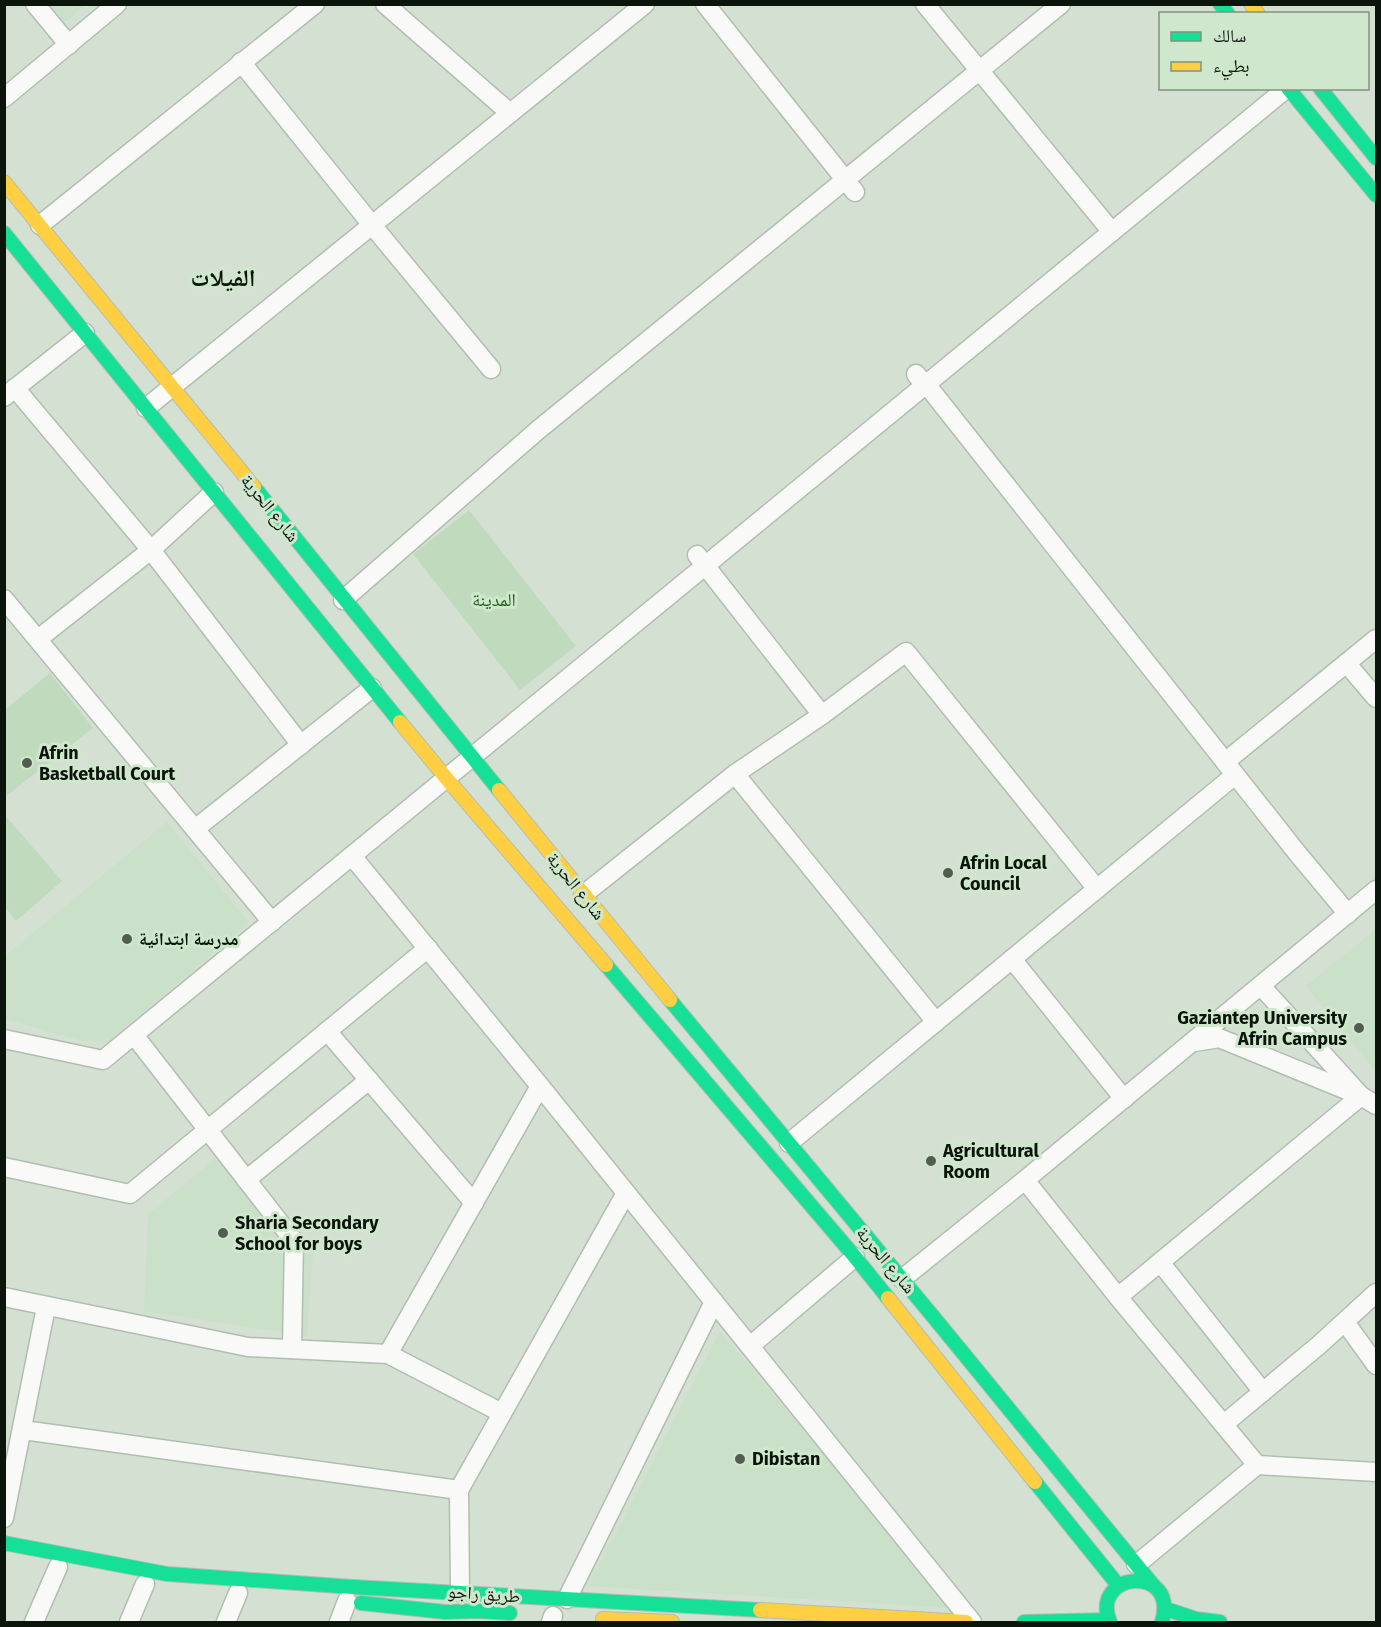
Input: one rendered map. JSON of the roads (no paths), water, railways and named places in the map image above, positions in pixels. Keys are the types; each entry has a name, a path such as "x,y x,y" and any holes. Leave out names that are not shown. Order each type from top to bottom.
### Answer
{"main road":[{"path":"1290,90 1377,195"},
{"path":"1322,90 1377,158"},
{"name":"شارع الحرية","path":"4,182 583,895 1162,1595 1164,1616"},
{"name":"شارع الحرية","path":"5,234 447,779 855,1257 1118,1585"},
{"path":"815,1211 833,1196"},
{"path":"947,1372 967,1357"},
{"name":"طريق راجو","path":"4,1543 166,1574 460,1592 556,1614 749,1609 966,1623"},
{"path":"4,1556 63,1568"},
{"path":"1024,1623 1109,1621 1107,1604 1109,1596 1118,1585 1137,1579 1153,1585"},
{"path":"139,1583 243,1593"},
{"name":"طريق راجو","path":"342,1601 443,1617 478,1611 521,1614"},
{"path":"1164,1616 1220,1623"},
{"path":"589,1618 672,1623"}],"street":[{"path":"35,4 69,45"},
{"path":"4,98 117,4"},
{"path":"40,225 315,4"},
{"path":"385,4 510,114"},
{"path":"146,408 645,4"},
{"path":"705,4 850,186"},
{"path":"925,4 1112,232"},
{"path":"343,600 538,430 850,186 980,71 1061,4"},
{"path":"241,62 491,369"},
{"path":"4,1039 103,1060 473,758 701,560 921,380 1112,232 1286,90"},
{"path":"85,333 10,393 151,550 301,745"},
{"path":"921,380 1348,914"},
{"path":"38,639 151,550 214,492"},
{"path":"701,560 822,715"},
{"path":"4,599 272,922"},
{"path":"789,1143 1097,889 1347,663 1377,639"},
{"path":"583,895 735,774 822,715 906,652 1097,889"},
{"path":"1347,663 1377,698"},
{"path":"195,829 372,688"},
{"path":"735,774 936,1022"},
{"path":"352,856 626,1192 972,1623"},
{"path":"902,1279 1377,890"},
{"path":"4,1167 130,1194 428,948"},
{"path":"1012,959 1124,1099"},
{"path":"1261,986 1369,1101"},
{"path":"327,1031 474,1203"},
{"path":"134,1035 294,1241 292,1350"},
{"path":"1193,1042 1219,1038 1369,1101"},
{"path":"246,1180 369,1080"},
{"path":"388,1354 540,1086"},
{"path":"1118,1297 1369,1101"},
{"path":"1025,1180 1257,1465"},
{"path":"460,1592 459,1490 626,1192"},
{"path":"750,1346 855,1257"},
{"path":"1160,1262 1263,1392"},
{"path":"1224,1424 1377,1293"},
{"path":"4,1298 248,1347 388,1354 502,1413"},
{"path":"556,1614 714,1302"},
{"path":"4,1518 46,1306"},
{"path":"1345,1322 1377,1365"},
{"path":"23,1430 459,1490"},
{"path":"1136,1564 1257,1465 1377,1472"},
{"path":"34,1623 63,1568"},
{"path":"129,1623 139,1583"},
{"path":"226,1623 243,1593"},
{"path":"339,1623 342,1601"}],"place":[{"name":"Afrin Basketball Court","path":"27,763"},
{"name":"Afrin Local Council","path":"948,873"},
{"name":"مدرسة ابتدائية","path":"127,939"},
{"name":"Gaziantep University Afrin Campus","path":"1359,1028"},
{"name":"Agricultural Room","path":"931,1161"},
{"name":"Sharia Secondary School for boys","path":"223,1233"},
{"name":"Dibistan","path":"740,1459"}],"district":[{"name":"الفيلات","path":"223,278"}],"park label":[{"name":"المدينة","path":"494,600"}]}
